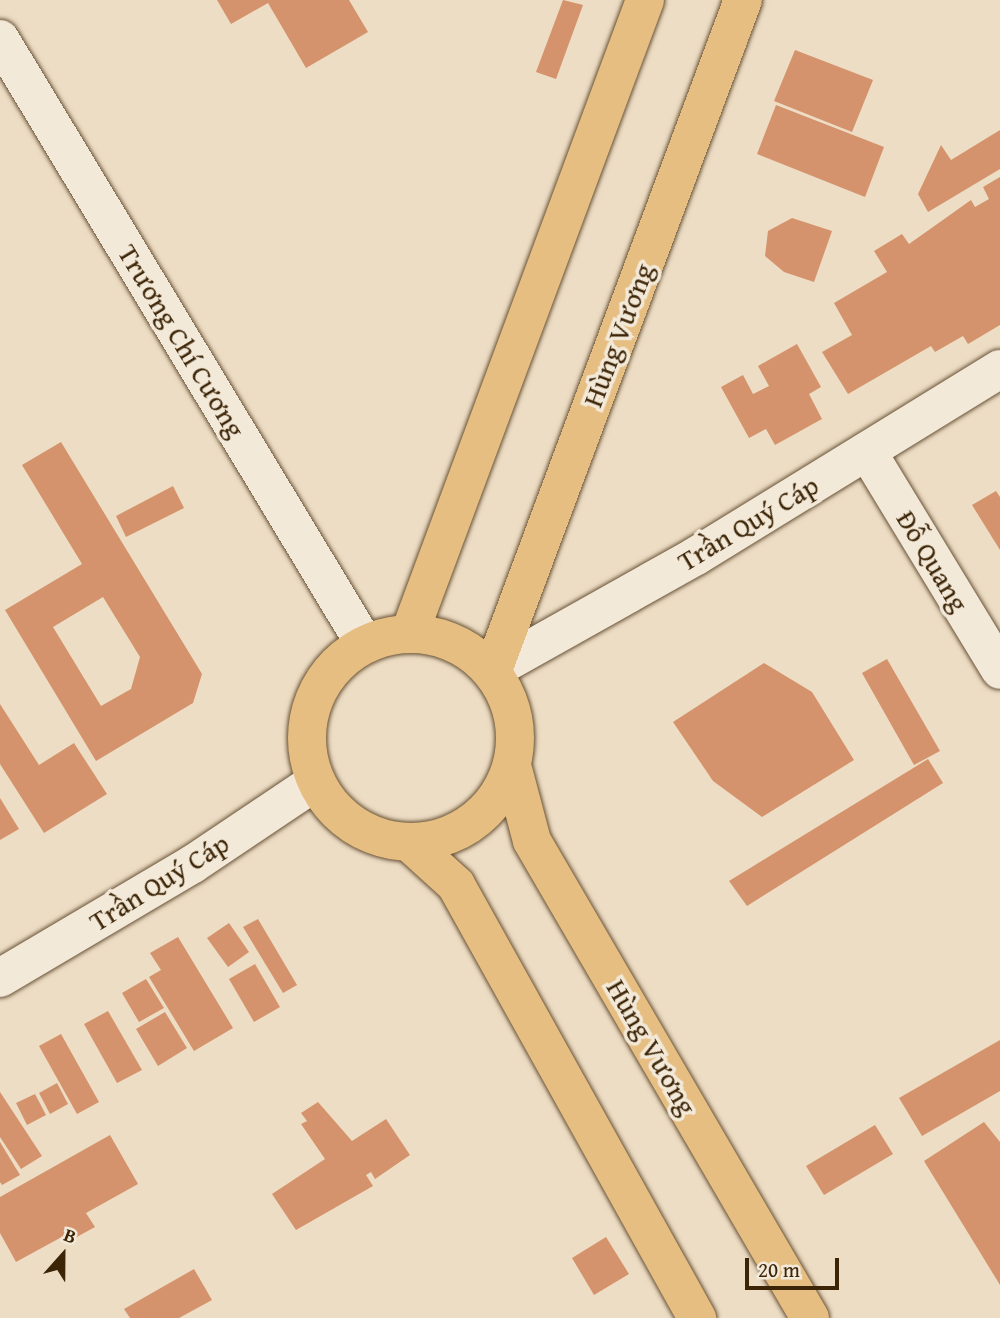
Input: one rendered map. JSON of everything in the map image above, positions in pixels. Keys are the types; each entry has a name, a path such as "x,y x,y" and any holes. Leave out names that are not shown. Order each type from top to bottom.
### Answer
{"main road":[{"path":"410,632 645,0"},
{"name":"Hùng Vương","path":"493,670 743,0"},
{"path":"410,632 456,642 493,670 515,717 513,769 491,808 455,835 411,844 372,836 338,814 315,782 306,729 323,678 364,643 410,632"},
{"name":"Hùng Vương","path":"513,769 532,841 810,1318"},
{"path":"411,844 456,885 697,1318"}],"street":[{"name":"Trương Chí Cương","path":"0,39 364,643"},
{"name":"Trần Quý Cáp","path":"493,670 696,556 1000,369"},
{"name":"Đỗ Quang","path":"867,451 1000,670"},
{"name":"Trần Quý Cáp","path":"0,978 193,864 315,782"}],"building":[{"path":"217,0 349,0 368,32 306,68 268,3 231,24"},
{"path":"563,0 583,5 556,79 536,72"},
{"path":"795,50 873,80 852,132 774,101"},
{"path":"776,105 884,147 865,197 757,154"},
{"path":"1000,130 1000,169 928,212 918,194 941,145 951,160"},
{"path":"1000,177 1000,325 968,344 963,336 935,352 931,346 848,394 822,352 852,335 834,303 887,272 874,251 902,234 909,244 971,200 975,207 989,199 983,187"},
{"path":"792,218 832,231 814,282 784,272 765,256 768,231"},
{"path":"797,344 821,387 809,394 822,419 775,445 766,429 749,438 721,387 743,375 753,394 769,386 758,366"},
{"path":"61,442 202,674 193,703 96,761 5,610 82,564 22,465","holes":["103,597 140,657 131,689 101,706 53,627"]},
{"path":"173,486 184,508 126,537 116,516"},
{"path":"996,491 1000,497 1000,550 972,505"},
{"path":"887,659 940,751 914,765 862,673"},
{"path":"764,663 812,692 854,760 762,817 713,781 673,722"},
{"path":"0,704 39,765 74,743 107,794 44,833 0,764"},
{"path":"928,759 943,783 747,906 729,881"},
{"path":"0,798 19,829 0,840"},
{"path":"258,919 297,985 283,993 243,927"},
{"path":"229,923 249,952 228,967 207,938"},
{"path":"178,937 233,1028 194,1051 149,977 161,970 150,953"},
{"path":"255,964 280,1007 254,1022 229,979"},
{"path":"146,979 164,1008 139,1022 122,993"},
{"path":"108,1011 142,1070 117,1083 84,1024"},
{"path":"165,1012 187,1048 158,1066 136,1029"},
{"path":"61,1034 99,1102 77,1114 39,1046"},
{"path":"1000,1040 1000,1091 922,1136 899,1098"},
{"path":"57,1083 68,1104 50,1114 39,1093"},
{"path":"0,1092 42,1156 21,1169 0,1137"},
{"path":"35,1094 46,1115 27,1125 16,1103"},
{"path":"318,1102 352,1141 386,1119 410,1155 375,1179 371,1172 366,1175 373,1186 296,1230 272,1194 325,1159 301,1124 307,1121 301,1113"},
{"path":"984,1122 1000,1142 1000,1285 924,1161"},
{"path":"875,1125 893,1154 824,1195 806,1166"},
{"path":"110,1135 138,1184 86,1213 95,1227 73,1239 69,1233 16,1262 0,1233 0,1197"},
{"path":"0,1142 20,1175 2,1185 0,1182"},
{"path":"606,1237 629,1274 594,1295 572,1258"},
{"path":"194,1269 212,1300 179,1318 130,1318 124,1309"}]}
